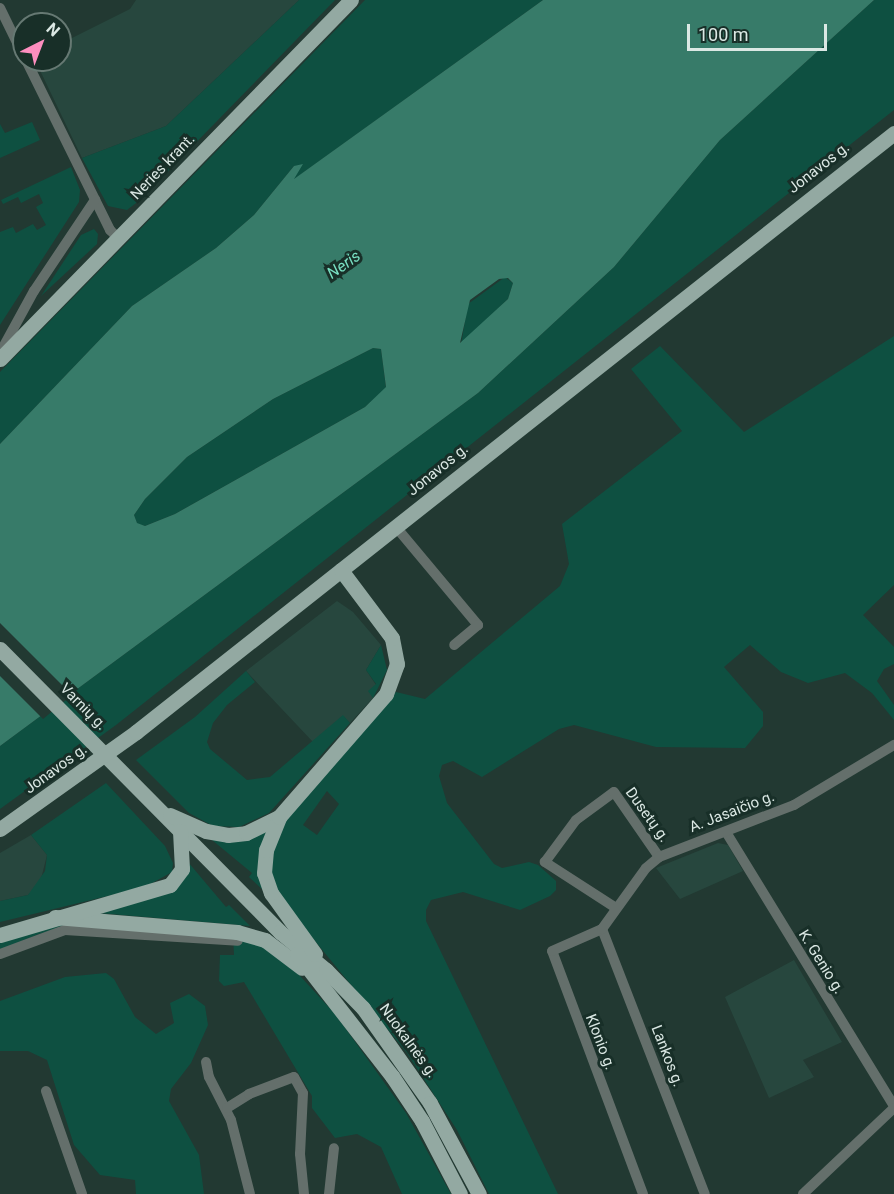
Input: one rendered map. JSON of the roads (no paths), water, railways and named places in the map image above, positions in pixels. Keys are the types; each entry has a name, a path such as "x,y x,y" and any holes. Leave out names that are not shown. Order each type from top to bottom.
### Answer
{"main road":[{"name":"Neries krant.","path":"0,359 351,0"},
{"name":"Jonavos g.","path":"0,829 71,782 894,133"},
{"path":"321,974 271,893 265,877 266,850 279,817 386,694 395,676 397,655 392,638 341,570"},
{"name":"Varnių g.","path":"0,649 140,791"},
{"name":"Nuokalnės g.","path":"140,791 321,974 402,1060 479,1194"},
{"path":"160,811 206,831 225,835 246,833 279,817"},
{"path":"0,935 170,885 182,869 180,831"},
{"path":"55,917 199,933 237,932 265,940 321,974"},
{"name":"Nuokalnės g.","path":"321,974 422,1121 460,1194"}],"street":[{"path":"0,8 12,32"},
{"path":"32,72 95,200 118,238"},
{"path":"0,353 34,291 95,200"},
{"path":"396,527 478,625 454,645"},
{"name":"A. Jasaičio g.","path":"602,929 616,908 659,857 794,805 894,745"},
{"name":"Dusetų g.","path":"616,908 545,862 576,820 614,792 659,857"},
{"name":"K. Genio g.","path":"726,832 894,1107"},
{"name":"Klonio g.","path":"602,929 551,955 643,1194"},
{"name":"Lankos g.","path":"602,929 705,1194"},
{"path":"0,954 65,930 199,933 238,941"},
{"path":"206,1062 209,1077 227,1108 250,1194"},
{"path":"227,1108 249,1094 294,1077 303,1093 300,1154 304,1194"},
{"path":"46,1091 81,1192 69,1194"},
{"path":"803,1194 894,1107"},
{"path":"329,1194 334,1148"}],"water":[{"name":"Neris","path":"543,0 874,0 720,140 614,267 478,393 0,746 0,444 132,306 216,248 254,215 294,166 303,164 294,179","holes":["508,278 513,283 508,299 460,343 470,300 499,279","373,348 381,349 386,387 365,407 175,514 145,526 137,523 134,515 145,499 187,457 273,399"]}]}
